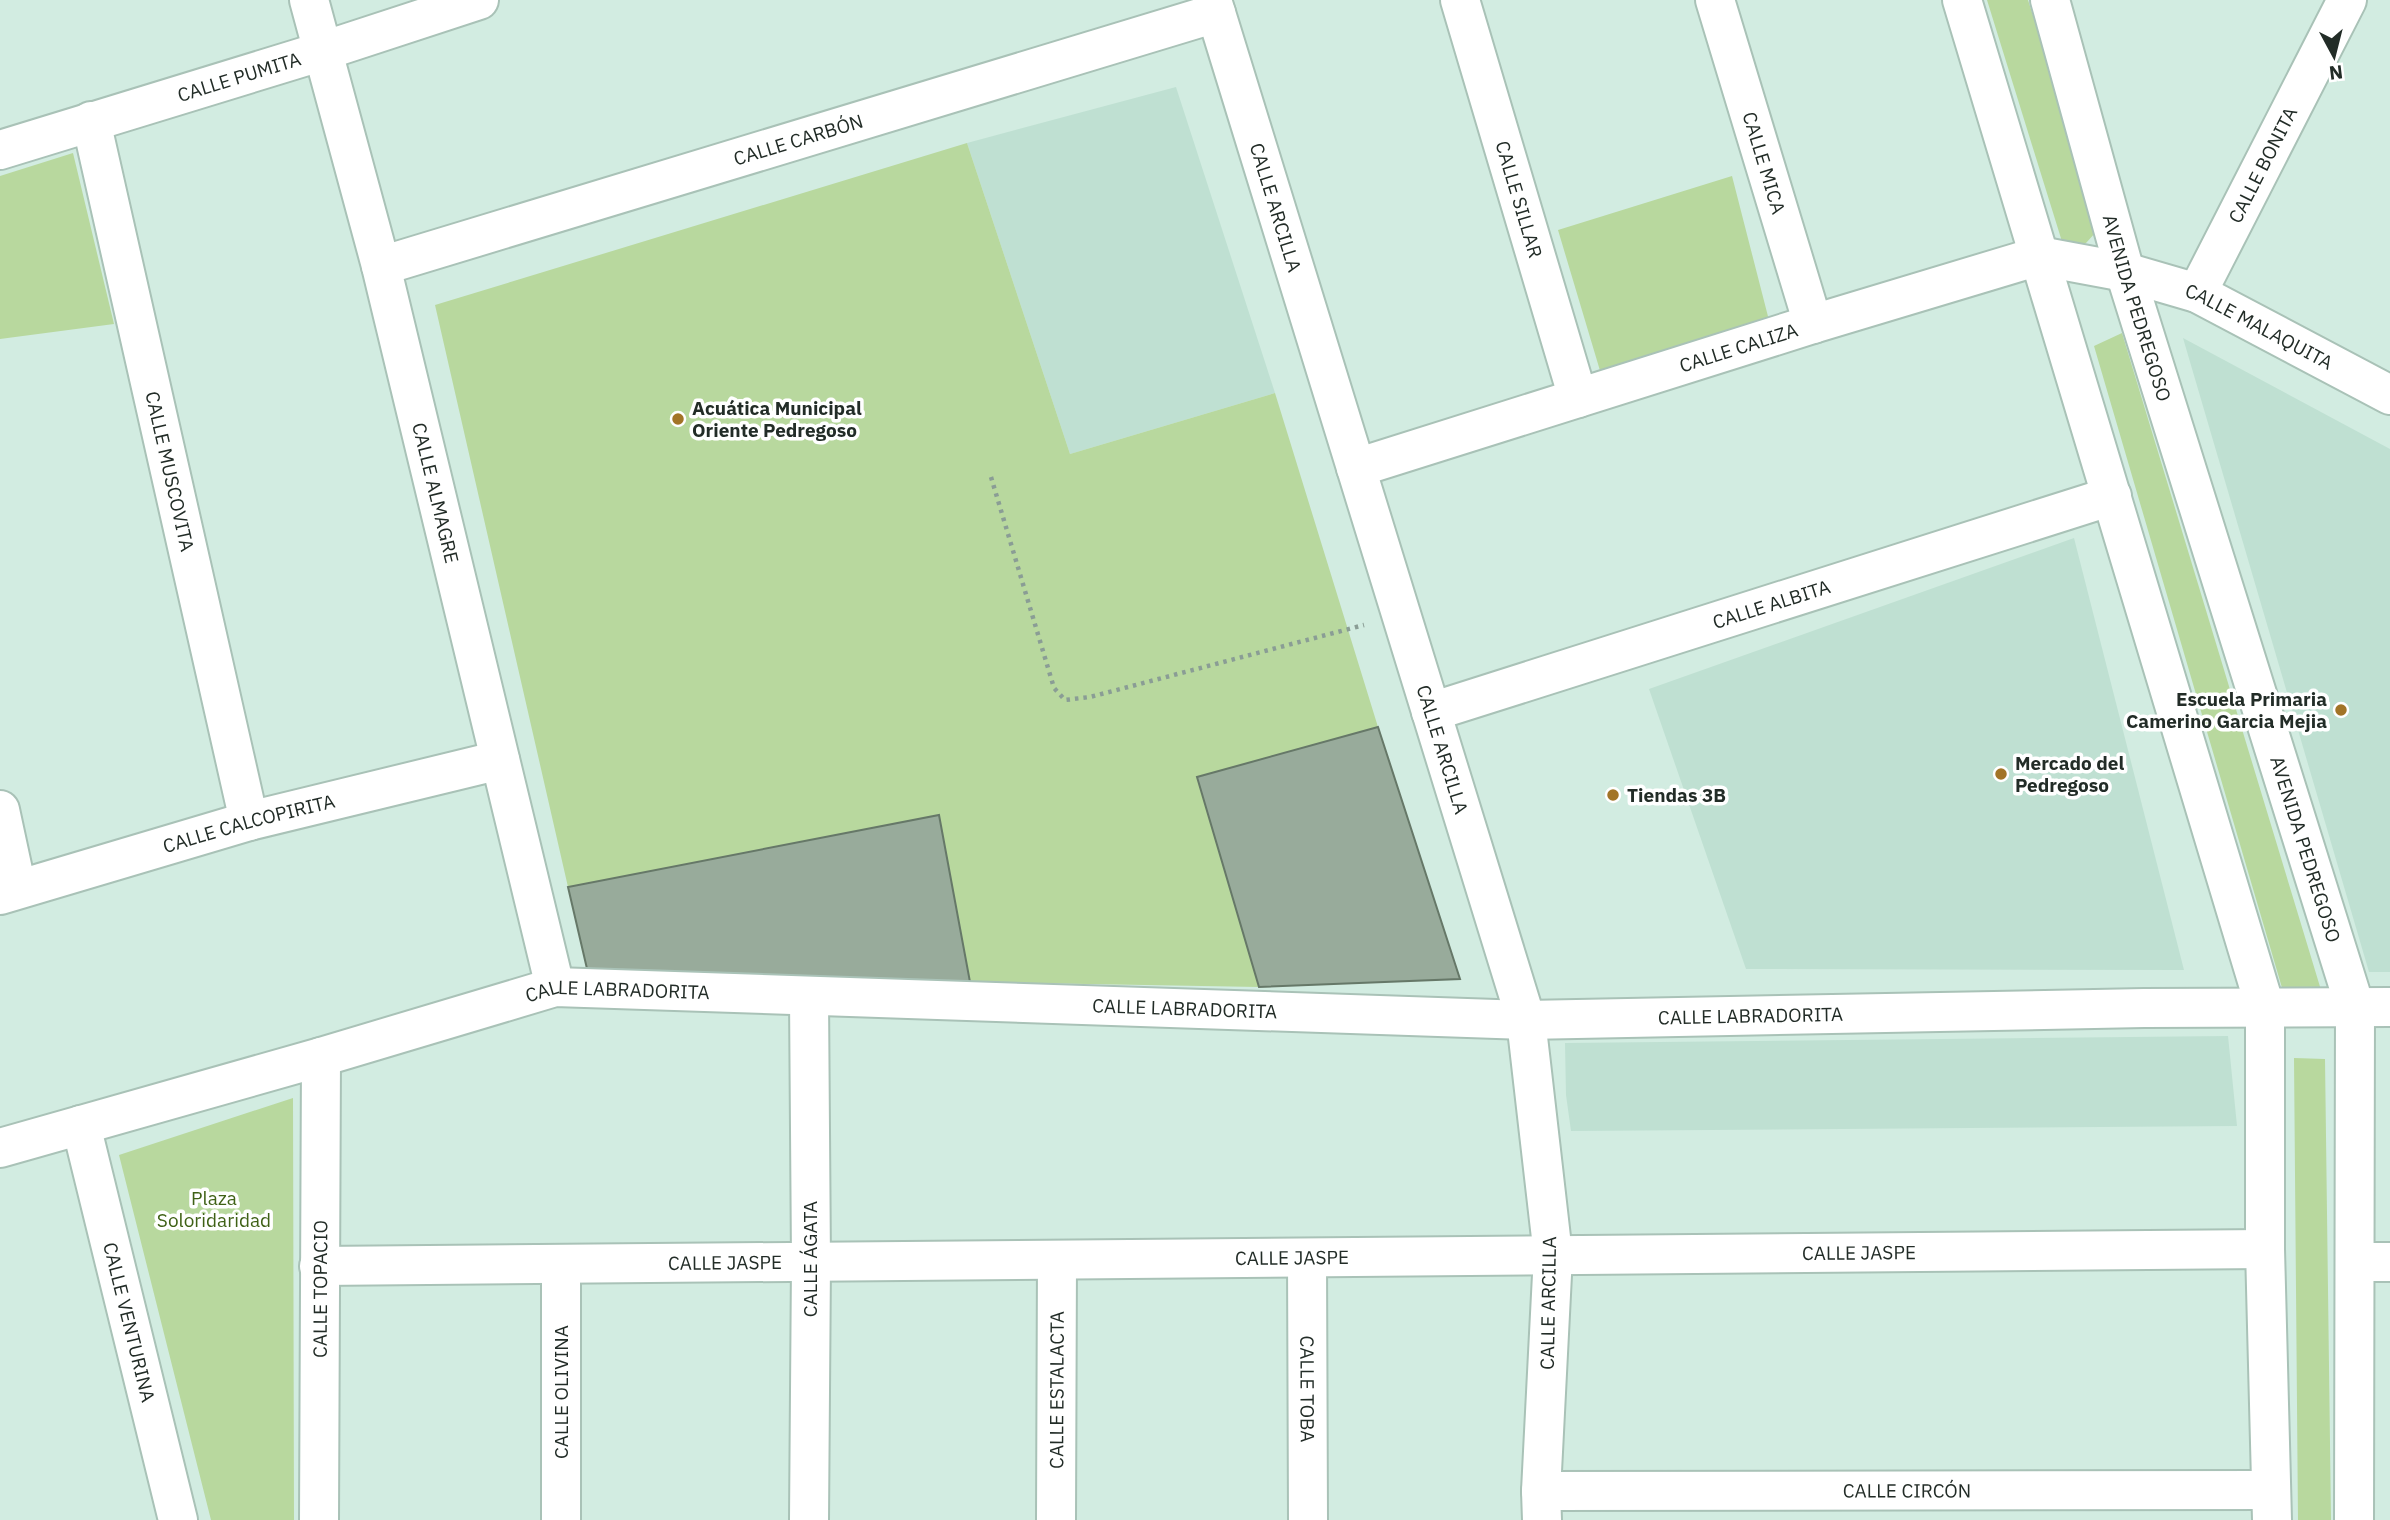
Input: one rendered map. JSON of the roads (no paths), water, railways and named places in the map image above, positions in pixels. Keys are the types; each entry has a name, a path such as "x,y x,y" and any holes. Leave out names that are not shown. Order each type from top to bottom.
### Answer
{"street":[{"name":"CALLE ALMAGRE","path":"309,0 381,265 555,987"},
{"name":"CALLE PUMITA","path":"0,150 479,0"},
{"name":"CALLE SILLAR","path":"1460,0 1578,398"},
{"name":"CALLE MICA","path":"1715,0 1813,324"},
{"path":"1962,0 2265,1007 2265,1249 2272,1505"},
{"name":"AVENIDA PEDREGOSO","path":"2050,0 2125,272 2373,1007 2373,1262 2354,1520"},
{"name":"CALLE BONITA","path":"2197,293 2347,0"},
{"name":"CALLE CARBÓN","path":"381,265 1214,7"},
{"name":"CALLE ARCILLA","path":"1214,7 1526,1020 1553,1255 1542,1505"},
{"name":"CALLE MUSCOVITA","path":"91,121 249,821"},
{"name":"CALLE CALIZA","path":"1356,468 2039,256 2125,272"},
{"name":"CALLE MALAQUITA","path":"2125,272 2197,293 2390,395"},
{"name":"CALLE ALBITA","path":"1431,712 2112,496"},
{"name":"CALLE CALCOPIRITA","path":"9,892 249,821 500,760"},
{"path":"0,810 9,892"},
{"name":"CALLE LABRADORITA","path":"0,1149 555,987 1526,1020 2373,1007"},
{"name":"CALLE ÁGATA","path":"809,997 809,1520"},
{"name":"CALLE TOPACIO","path":"319,1520 321,1057"},
{"name":"CALLE VENTURINA","path":"81,1125 178,1520"},
{"name":"CALLE JASPE","path":"319,1266 2265,1249"},
{"name":"CALLE TOBA","path":"1307,1258 1308,1520"},
{"name":"CALLE ESTALACTA","path":"1056,1520 1057,1260"},
{"name":"CALLE OLIVINA","path":"561,1264 561,1520"},
{"name":"CALLE CIRCÓN","path":"1542,1505 2272,1505"}],"place":[{"name":"Acuática Municipal Oriente Pedregoso","path":"678,419"},
{"name":"Escuela Primaria Camerino Garcia Mejia","path":"2341,710"},
{"name":"Mercado del Pedregoso","path":"2001,774"},
{"name":"Tiendas 3B","path":"1613,795"}],"park label":[{"name":"Plaza Soloridaridad","path":"214,1209"}]}
